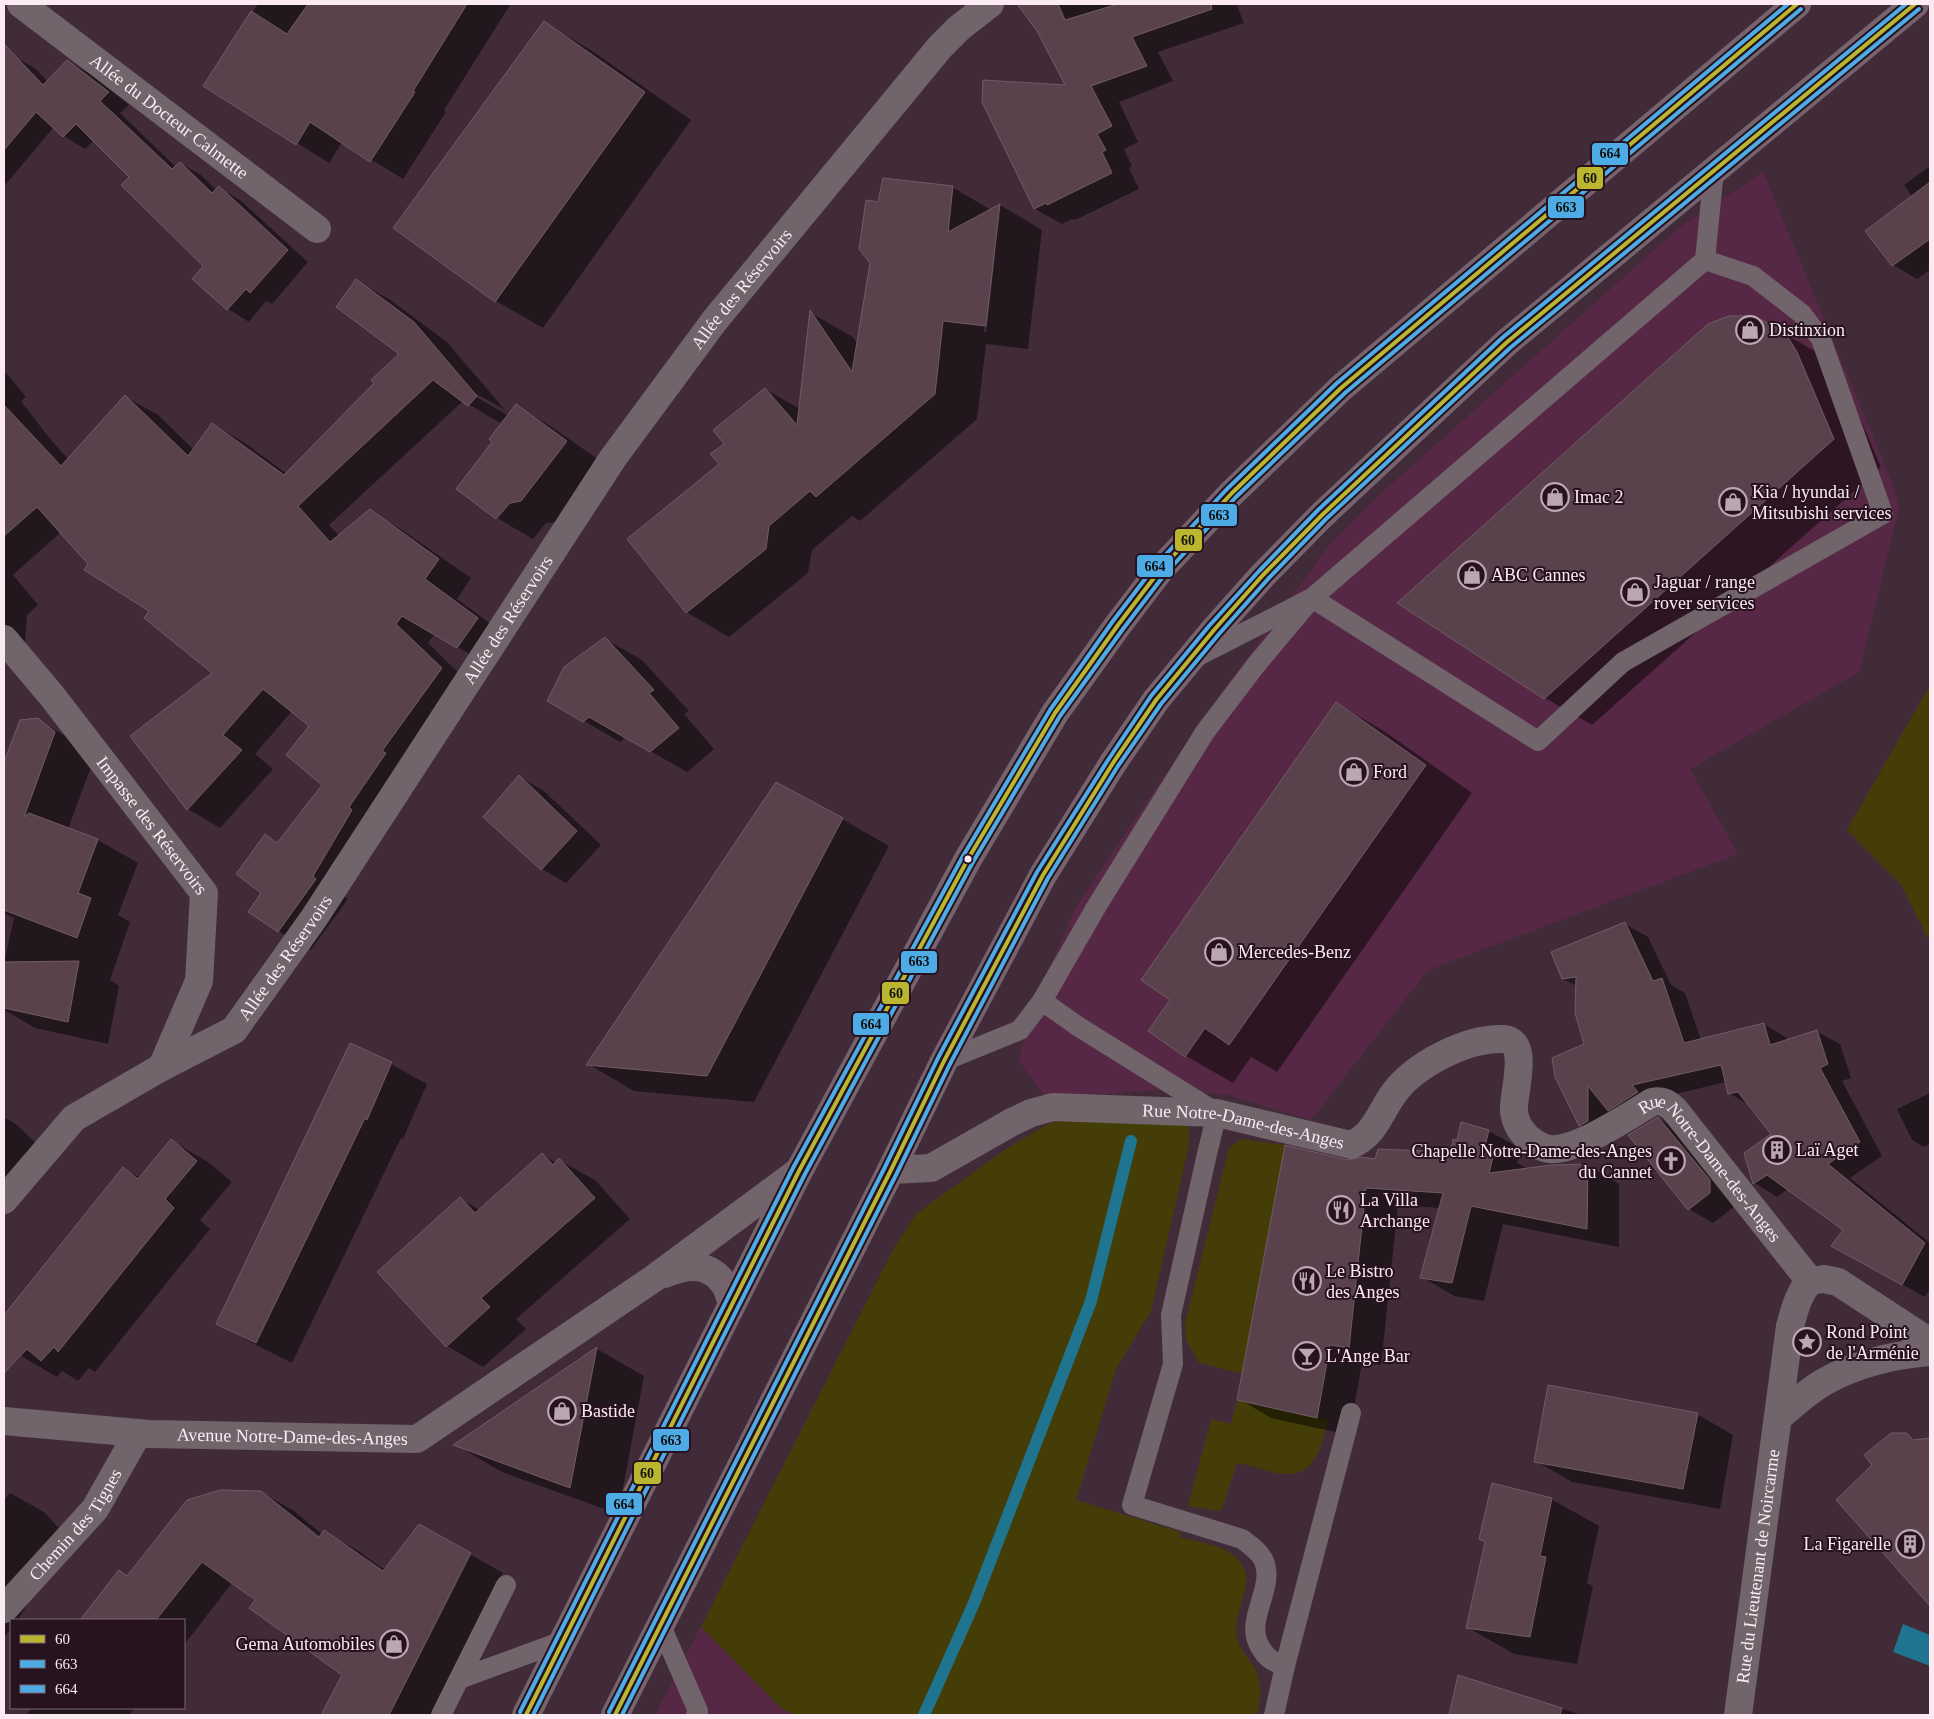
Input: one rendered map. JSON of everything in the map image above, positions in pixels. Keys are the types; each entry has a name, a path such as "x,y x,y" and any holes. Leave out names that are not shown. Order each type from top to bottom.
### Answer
{"main road":[{"path":"526,1715 799,1171 968,859 1055,713 1118,624 1160,570 1232,493 1341,388 1797,4"},
{"path":"615,1715 891,1170 944,1061 1043,876 1113,763 1156,700 1263,575 1322,515 1506,343 1915,4"}],"street":[{"name":"Allée du Docteur Calmette","path":"21,4 317,230"},
{"name":"Allée des Réservoirs","path":"4,1200 74,1118 162,1067 234,1030 314,918 613,458 714,320 934,54 960,16 990,4"},
{"name":"Impasse des Réservoirs","path":"4,639 52,696 204,893 199,981 162,1067"},
{"name":"Rue Notre-Dame-des-Anges","path":"891,1170 931,1168 1012,1122 1031,1113 1054,1107 1217,1113 1351,1144 1362,1140 1371,1131 1393,1095 1417,1070 1438,1057 1469,1045 1504,1039 1512,1041 1517,1048 1518,1080 1514,1110 1518,1126 1529,1140 1543,1148 1556,1149 1572,1145 1596,1134 1652,1102 1660,1100 1667,1103 1674,1109 1810,1281"},
{"name":"Avenue Notre-Dame-des-Anges","path":"4,1421 138,1433 417,1439 652,1279 799,1171"},
{"name":"Avenue Notre-Dame-des-Anges","path":"652,1279 684,1267 705,1268 725,1285 732,1303"},
{"path":"1810,1281 1824,1279 1838,1282 1930,1342"},
{"name":"Rue du Lieutenant de Noircarme","path":"1738,1715 1790,1326 1797,1301 1810,1281"},
{"path":"1779,1417 1822,1382 1846,1371 1874,1360 1901,1354 1930,1352"},
{"name":"Chemin des Tignes","path":"4,1609 95,1509 138,1433"}],"lane":[{"path":"944,1061 1020,1030 1042,1001 1098,904 1205,732 1256,665 1312,598 1704,260 1714,170"},
{"path":"1312,598 1538,741 1622,662 1883,514 1821,339 1802,314 1754,276 1704,260"},
{"path":"1188,661 1312,598"},
{"path":"1042,1001 1079,1027 1217,1113 1206,1154 1172,1315 1173,1364 1132,1505 1242,1539 1256,1550 1264,1562 1266,1576 1254,1626 1255,1638 1264,1655 1274,1662 1285,1666"},
{"path":"1274,1715 1351,1413"},
{"path":"440,1715 506,1585"},
{"path":"661,1626 698,1712 696,1715"},
{"path":"459,1679 563,1641"}],"shaded area":[{"path":"1763,172 1892,482 1899,508 1859,672 1690,769 1738,854 1428,970 1311,1120 1225,1094 1157,1090 1046,1098 1019,1061 1033,1001 1042,985 1077,905 1211,707 1331,543 1386,489 1680,227"},
{"path":"1930,685 1930,942 1901,885 1847,830"},
{"path":"1069,1120 1189,1126 1189,1145 1151,1311 1116,1369 1076,1500 1181,1532 1179,1537 1218,1547 1236,1557 1246,1574 1246,1582 1237,1620 1236,1633 1241,1648 1254,1667 1259,1679 1260,1697 1257,1715 796,1715 782,1709 701,1627 895,1246 916,1214 1006,1149 1050,1123"},
{"path":"1242,1139 1285,1145 1242,1374 1198,1362 1186,1340 1185,1323 1229,1148"},
{"path":"1237,1400 1328,1420 1318,1454 1306,1469 1297,1473 1271,1472 1237,1463 1221,1511 1188,1506 1211,1419 1231,1424"},
{"path":"701,1627 781,1709 796,1715 655,1715"}],"water":[{"path":"1903,1624 1930,1635 1930,1666 1893,1652"}],"building":[{"path":"308,4 467,4 413,91 415,92 370,162 310,122 296,145 203,86 251,11 287,34"},
{"path":"1017,4 1058,4 1065,20 1118,4 1211,4 1212,9 1132,37 1147,66 1091,86 1112,126 1097,134 1106,150 1102,152 1112,173 1047,205 1046,203 1034,209 982,102 983,80 1065,85 1037,31"},
{"path":"544,21 645,92 495,302 393,228"},
{"path":"4,44 43,85 67,60 109,92 100,101 172,169 180,162 212,193 219,186 288,250 250,293 246,289 227,310 192,279 203,266 121,185 129,177 76,124 63,137 36,112 4,150"},
{"path":"883,178 953,186 948,232 1000,204 986,326 943,321 935,394 816,497 810,491 769,526 766,549 686,613 627,539 719,464 710,454 724,444 713,430 765,388 797,425 810,310 852,372 870,263 859,249 866,200 878,202"},
{"path":"1930,182 1930,239 1892,266 1865,231"},
{"path":"356,279 414,322 477,396 468,406 433,380 298,506 330,542 370,509 439,559 425,579 478,618 457,648 402,616 396,624 442,668 382,751 386,753 349,807 352,810 313,876 316,879 278,932 248,912 261,893 236,874 265,834 277,843 322,785 286,755 309,726 263,689 223,735 242,750 187,810 130,736 212,673 144,618 149,611 84,570 88,564 37,507 4,536 4,405 61,466 125,395 188,456 212,423 284,475 374,383 371,380 399,354 336,307"},
{"path":"1729,316 1747,316 1762,320 1777,328 1789,339 1797,352 1834,439 1544,699 1397,603 1708,324"},
{"path":"516,404 567,441 521,501 510,503 496,519 456,489 492,442 489,439"},
{"path":"605,637 654,690 649,693 679,728 650,752 589,717 583,722 547,701 564,667"},
{"path":"1336,702 1426,765 1229,1045 1205,1028 1185,1057 1148,1031 1170,1000 1141,980"},
{"path":"38,718 55,732 24,817 29,813 98,839 78,893 91,898 77,938 4,910 4,762 20,720"},
{"path":"519,775 577,831 541,870 483,817"},
{"path":"776,782 843,818 707,1076 586,1065"},
{"path":"1625,922 1653,981 1662,978 1684,1043 1764,1023 1770,1045 1817,1030 1828,1064 1820,1068 1860,1142 1828,1164 1925,1243 1902,1285 1831,1246 1843,1230 1767,1175 1753,1184 1744,1153 1771,1134 1738,1092 1728,1094 1721,1065 1632,1085 1638,1092 1608,1111 1588,1086 1588,1121 1579,1126 1555,1077 1552,1058 1584,1044 1575,1013 1576,977 1562,979 1551,952"},
{"path":"79,961 68,1022 4,1008 4,962"},
{"path":"350,1043 392,1062 367,1120 365,1118 256,1343 216,1324"},
{"name":"Chapelle Notre-Dame-des-Anges du Cannet","path":"1658,1117 1710,1180 1710,1193 1688,1210 1628,1135"},
{"path":"1461,1122 1489,1130 1485,1146 1495,1149 1489,1173 1552,1165 1588,1164 1587,1229 1471,1206 1452,1283 1420,1278 1443,1193 1366,1188 1349,1348 1330,1345 1317,1418 1237,1400 1285,1145 1348,1160 1361,1157 1375,1159 1378,1149 1451,1152 1453,1139 1457,1140"},
{"path":"171,1139 197,1161 165,1199 174,1208 58,1352 54,1347 41,1361 27,1349 4,1373 4,1315 123,1167 138,1179"},
{"path":"542,1153 553,1165 559,1158 595,1198 481,1298 490,1307 446,1347 377,1272 460,1197 475,1213"},
{"path":"597,1347 570,1488 453,1445"},
{"path":"1548,1385 1698,1413 1683,1489 1534,1462"},
{"name":"La Figarelle","path":"1891,1433 1907,1433 1913,1440 1930,1438 1930,1606 1836,1500 1872,1465 1864,1455"},
{"path":"1492,1483 1552,1498 1540,1556 1546,1557 1530,1637 1466,1628 1485,1542 1479,1539"},
{"path":"220,1490 261,1491 319,1537 324,1530 383,1571 419,1524 471,1553 389,1715 321,1715 342,1675 249,1608 255,1600 202,1562 157,1619 81,1619 119,1570 127,1576 187,1500"},
{"path":"1458,1675 1562,1708 1560,1715 1449,1715"}],"waterway":[{"path":"924,1715 974,1603 1091,1301 1131,1141"}],"transit line":[{"name":"664","path":"520,1712 793,1168 963,856 1050,710 1113,621 1155,566 1227,489 1337,383 1788,4"},
{"name":"60","path":"526,1715 799,1171 968,859 1055,713 1118,625 1160,570 1232,493 1341,388 1797,4"},
{"name":"664","path":"609,1712 885,1167 938,1058 1037,872 1151,696 1209,626 1318,510 1502,338 1906,4"},
{"name":"60","path":"615,1715 891,1170 944,1061 1043,875 1113,763 1156,700 1263,575 1322,515 1506,343 1915,4"},
{"name":"663","path":"533,1715 805,1174 973,862 1060,716 1123,629 1165,574 1236,497 1345,393 1801,9"},
{"name":"663","path":"622,1715 897,1173 950,1064 1048,878 1118,766 1161,704 1268,579 1326,519 1510,348 1919,9"}],"place":[{"name":"Distinxion","path":"1750,330"},
{"name":"Imac 2","path":"1555,497"},
{"name":"Kia / hyundai / Mitsubishi services","path":"1733,502"},
{"name":"ABC Cannes","path":"1472,575"},
{"name":"Jaguar / range rover services","path":"1635,592"},
{"name":"Ford","path":"1354,772"},
{"name":"Mercedes-Benz","path":"1219,952"},
{"name":"Laï Aget","path":"1777,1150"},
{"name":"Chapelle Notre-Dame-des-Anges du Cannet","path":"1671,1161"},
{"name":"La Villa Archange","path":"1341,1210"},
{"name":"Le Bistro des Anges","path":"1307,1281"},
{"name":"Rond Point de l'Arménie","path":"1807,1342"},
{"name":"L'Ange Bar","path":"1307,1356"},
{"name":"Bastide","path":"562,1411"},
{"name":"La Figarelle","path":"1910,1544"},
{"name":"Gema Automobiles","path":"394,1644"}]}
